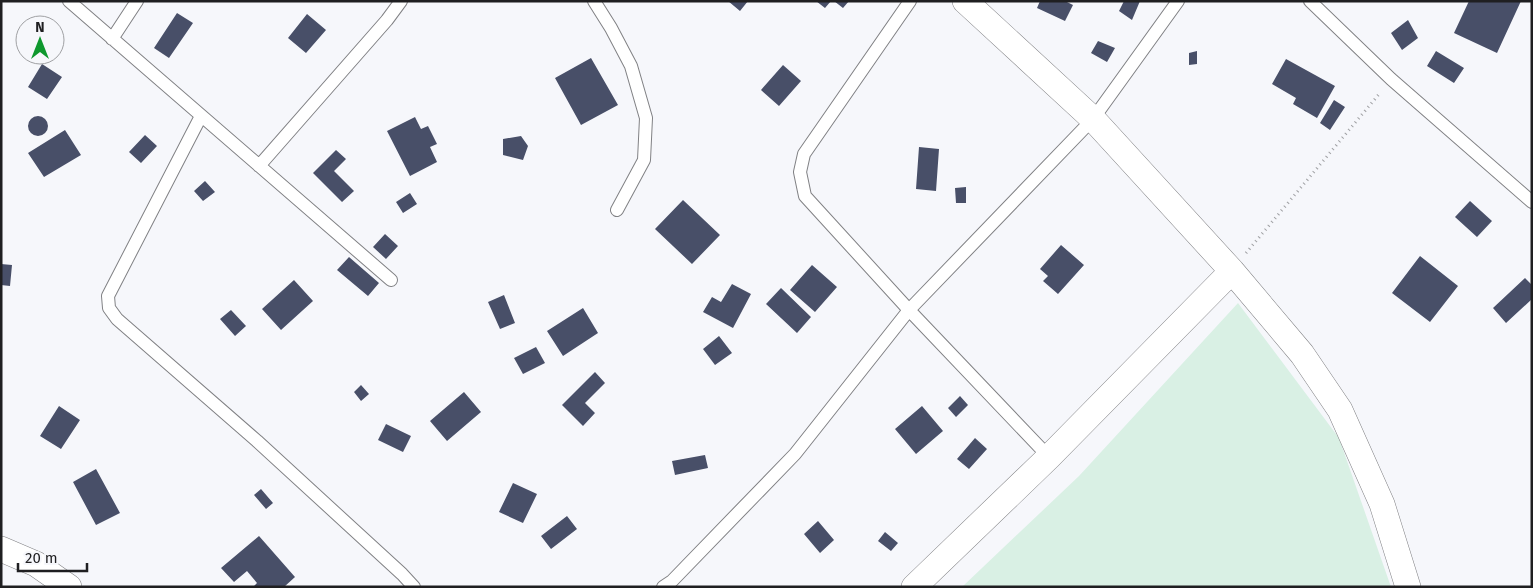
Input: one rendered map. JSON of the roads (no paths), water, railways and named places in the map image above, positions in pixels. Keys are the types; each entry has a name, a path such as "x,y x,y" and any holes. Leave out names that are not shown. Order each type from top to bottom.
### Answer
{"street":[{"path":"965,1 1093,119 1232,271 1302,354 1340,410 1382,504 1408,587"},
{"path":"914,587 1049,456 1232,271"},
{"path":"1,549 36,564 69,587"}],"lane":[{"path":"69,1 391,280"},
{"path":"112,39 137,1"},
{"path":"259,166 388,20 401,1"},
{"path":"594,1 631,66 646,118 644,160 616,210"},
{"path":"910,1 804,154 800,172 805,196 908,310 1049,456"},
{"path":"671,585 795,454 908,310 1093,119 1178,1"},
{"path":"1310,1 1391,80 1532,202"},
{"path":"201,116 108,296 109,308 116,319 257,441 414,587"}]}
